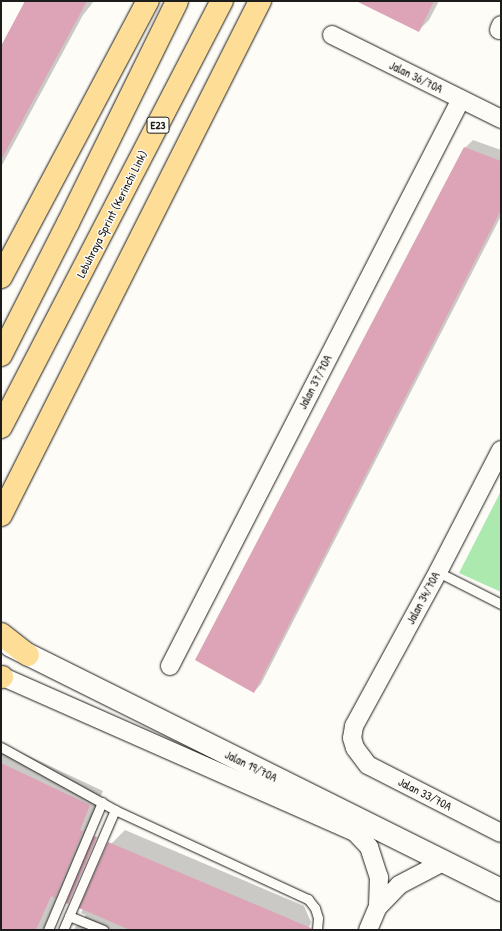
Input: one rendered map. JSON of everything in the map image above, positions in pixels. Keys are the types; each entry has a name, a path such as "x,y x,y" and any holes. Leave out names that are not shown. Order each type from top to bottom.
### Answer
{"highway":[{"path":"1,277 148,1"},
{"path":"1,355 68,223 177,1"},
{"name":"Lebuhraya Sprint (Kerinchi Link)","path":"1,427 222,1"},
{"path":"1,515 260,1"},
{"path":"1,634 28,655"}],"street":[{"name":"Jalan 36/70A","path":"332,35 501,119"},
{"name":"Jalan 37/70A","path":"170,666 461,99"},
{"name":"Jalan 34/70A","path":"355,748 352,738 354,726 438,572 501,450"},
{"name":"Jalan 19/70A","path":"1,640 28,655 501,890"},
{"name":"Jalan 19/70A","path":"1,676 355,832 369,847 379,877 378,907"},
{"name":"Jalan 33/70A","path":"355,748 368,765 501,833"},
{"path":"368,930 378,907 399,885 445,861"}],"lane":[{"path":"438,572 501,604"},
{"path":"1,747 116,810 308,899 315,908 318,918 318,930"},
{"path":"48,930 102,802"},
{"path":"63,930 116,810"},
{"path":"69,916 103,930"}],"green space":[{"path":"501,491 501,592 459,573"}],"building":[{"path":"25,1 87,1 1,160 1,46"},
{"path":"356,1 434,1 419,32"},
{"path":"464,147 501,161 501,210 254,693 195,660"},
{"path":"1,763 90,805 80,830 83,831 55,898 51,896 36,930 1,930"},
{"path":"94,836 97,837 68,904 66,903"},
{"path":"108,842 311,928 311,930 130,930 79,908"}]}
